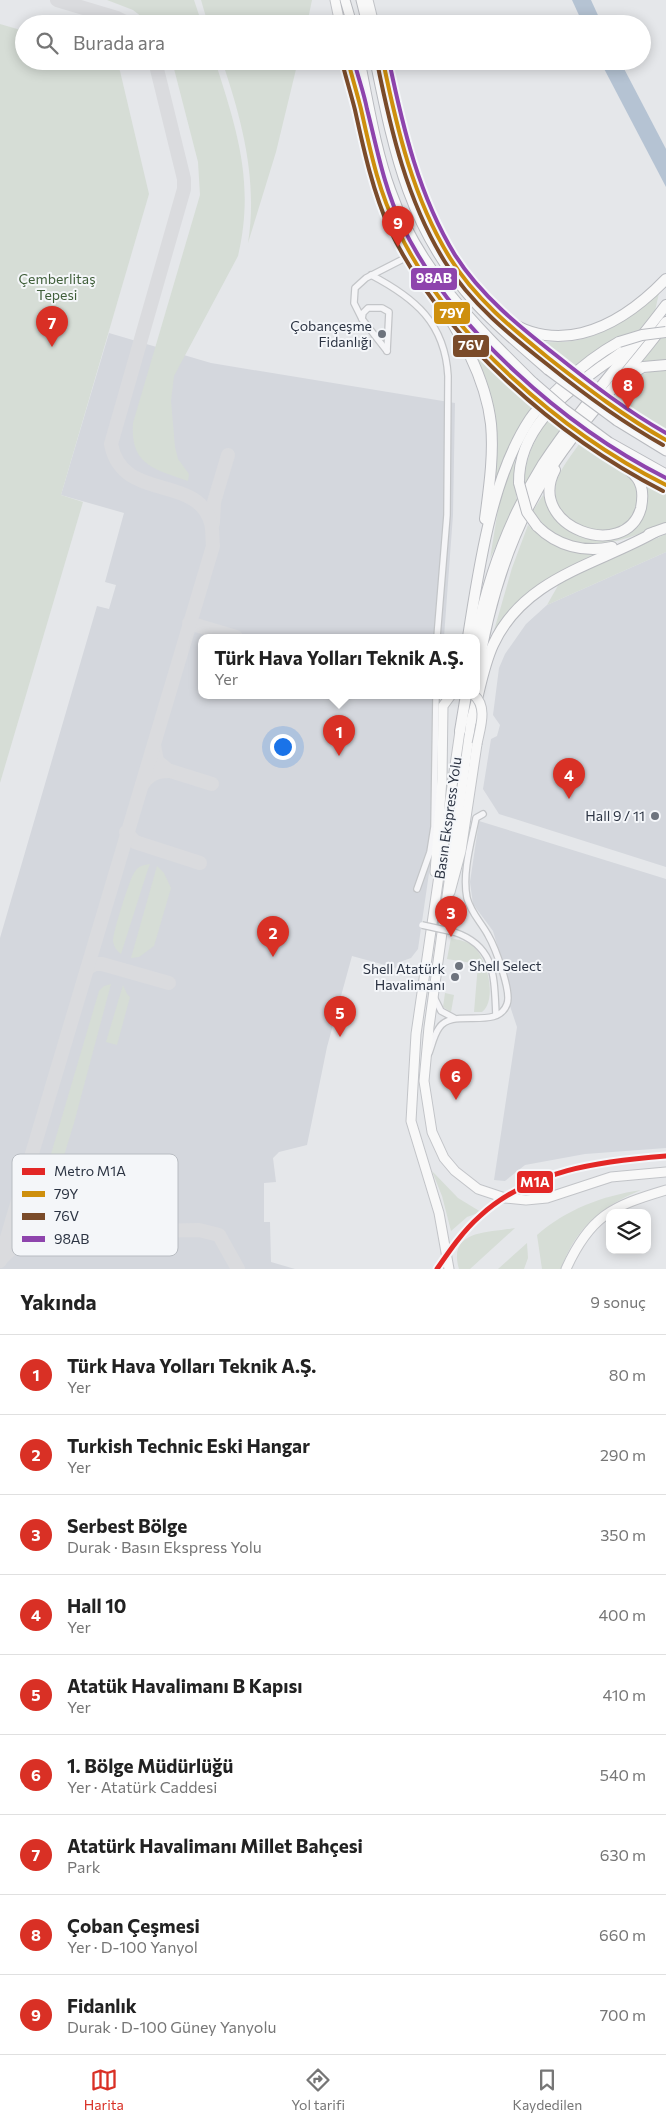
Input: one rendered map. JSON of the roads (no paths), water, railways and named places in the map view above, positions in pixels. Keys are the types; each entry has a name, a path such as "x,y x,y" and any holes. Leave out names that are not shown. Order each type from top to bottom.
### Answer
{"highway":[{"path":"427,280 476,369 490,423 491,448 482,564"},
{"path":"490,307 509,322 527,332 548,335 581,334 603,327 625,315 666,280"},
{"path":"477,634 482,609 502,547 535,480 559,441 666,304"},
{"path":"655,319 629,347 572,389 545,414 524,451 519,467 519,483 527,512 537,526 560,542 587,550 611,548 666,528"},
{"path":"480,663 496,592 514,540 542,482 606,396 666,322"},
{"path":"469,634 499,486 510,457 531,418 575,373 619,342 642,335 666,332"},
{"path":"606,396 636,370 649,365 666,365"},
{"path":"620,417 666,436"},
{"path":"572,441 552,477 550,499 556,512 567,524 579,531 596,535 612,534 629,527 639,513 642,498 638,479 607,447"},
{"path":"480,685 494,643 506,622 538,590 565,573 655,532"},
{"path":"460,731 461,699"},
{"name":"Basın Ekspress Yolu","path":"460,731 465,699"},
{"name":"Basın Ekspress Yolu","path":"471,722 474,699"},
{"path":"471,722 477,699"}],"main road":[{"path":"335,0 338,15"},
{"path":"341,0 344,15"},
{"path":"345,0 349,15"},
{"path":"361,0 365,15"},
{"path":"368,0 372,15"},
{"path":"351,70 359,100"},
{"path":"354,70 372,160 381,190 394,222 411,255 427,280 454,315 524,390 666,485"},
{"path":"362,70 385,173 398,210 415,245 452,299 533,382 607,447 666,474"},
{"path":"377,70 393,145 414,209 448,270 485,314 548,370 620,417 666,451"},
{"path":"385,70 396,127 409,167 450,257"},
{"path":"393,145 428,224 450,257 490,307 518,334 620,417 666,440"},
{"path":"437,890 435,870 442,788 443,706 448,699"},
{"path":"444,912 459,863 482,710 477,699"},
{"name":"Basın Ekspress Yolu","path":"471,722 432,994 424,1080 432,1132 444,1158 455,1171 478,1189 505,1198 526,1200 547,1198 571,1191 593,1181 611,1177 664,1172"},
{"name":"Basın Ekspress Yolu","path":"449,1269 439,1214 411,1121 416,1034 460,731"},
{"path":"566,1269 586,1232 599,1218 618,1206 666,1190"}],"street":[{"path":"362,319 363,313 368,308 382,308 389,312 387,351 362,319 354,303 355,288 359,282 411,255"},
{"path":"371,275 400,291 418,306 438,334 446,355 448,376 447,514 437,634"},
{"path":"417,889 430,852 434,828 436,699"},
{"path":"432,994 441,1011 454,1018 483,1019 496,1014 507,1004 507,991 492,941 471,908 466,887 466,874 476,818 483,814"},
{"path":"422,925 454,932 475,942 489,959 496,1014"},
{"path":"427,1058 439,1028 454,1018"}],"water":[{"path":"572,0 591,0 598,15 579,15"},
{"path":"605,70 625,70 666,149 666,187"}],"metro line":[{"name":"M1A","path":"437,1269 457,1241 480,1216 500,1200 521,1188 544,1178 592,1165 666,1156"}],"place":[{"name":"Fidanlık","path":"398,247"},
{"name":"Çobançeşme Fidanlığı","path":"382,334"},
{"name":"Atatürk Havalimanı Millet Bahçesi","path":"52,347"},
{"name":"Çoban Çeşmesi","path":"628,409"},
{"name":"Türk Hava Yolları Teknik A.Ş.","path":"339,756"},
{"name":"Hall 10","path":"569,799"},
{"name":"Hall 9 / 11","path":"655,816"},
{"name":"Serbest Bölge","path":"451,937"},
{"name":"Turkish Technic Eski Hangar","path":"273,957"},
{"name":"Shell Select","path":"459,966"},
{"name":"Shell Atatürk Havalimanı","path":"455,977"},
{"name":"Atatük Havalimanı B Kapısı","path":"340,1037"},
{"name":"1. Bölge Müdürlüğü","path":"456,1100"}],"park label":[{"name":"Çemberlitaş Tepesi","path":"57,288"}]}
